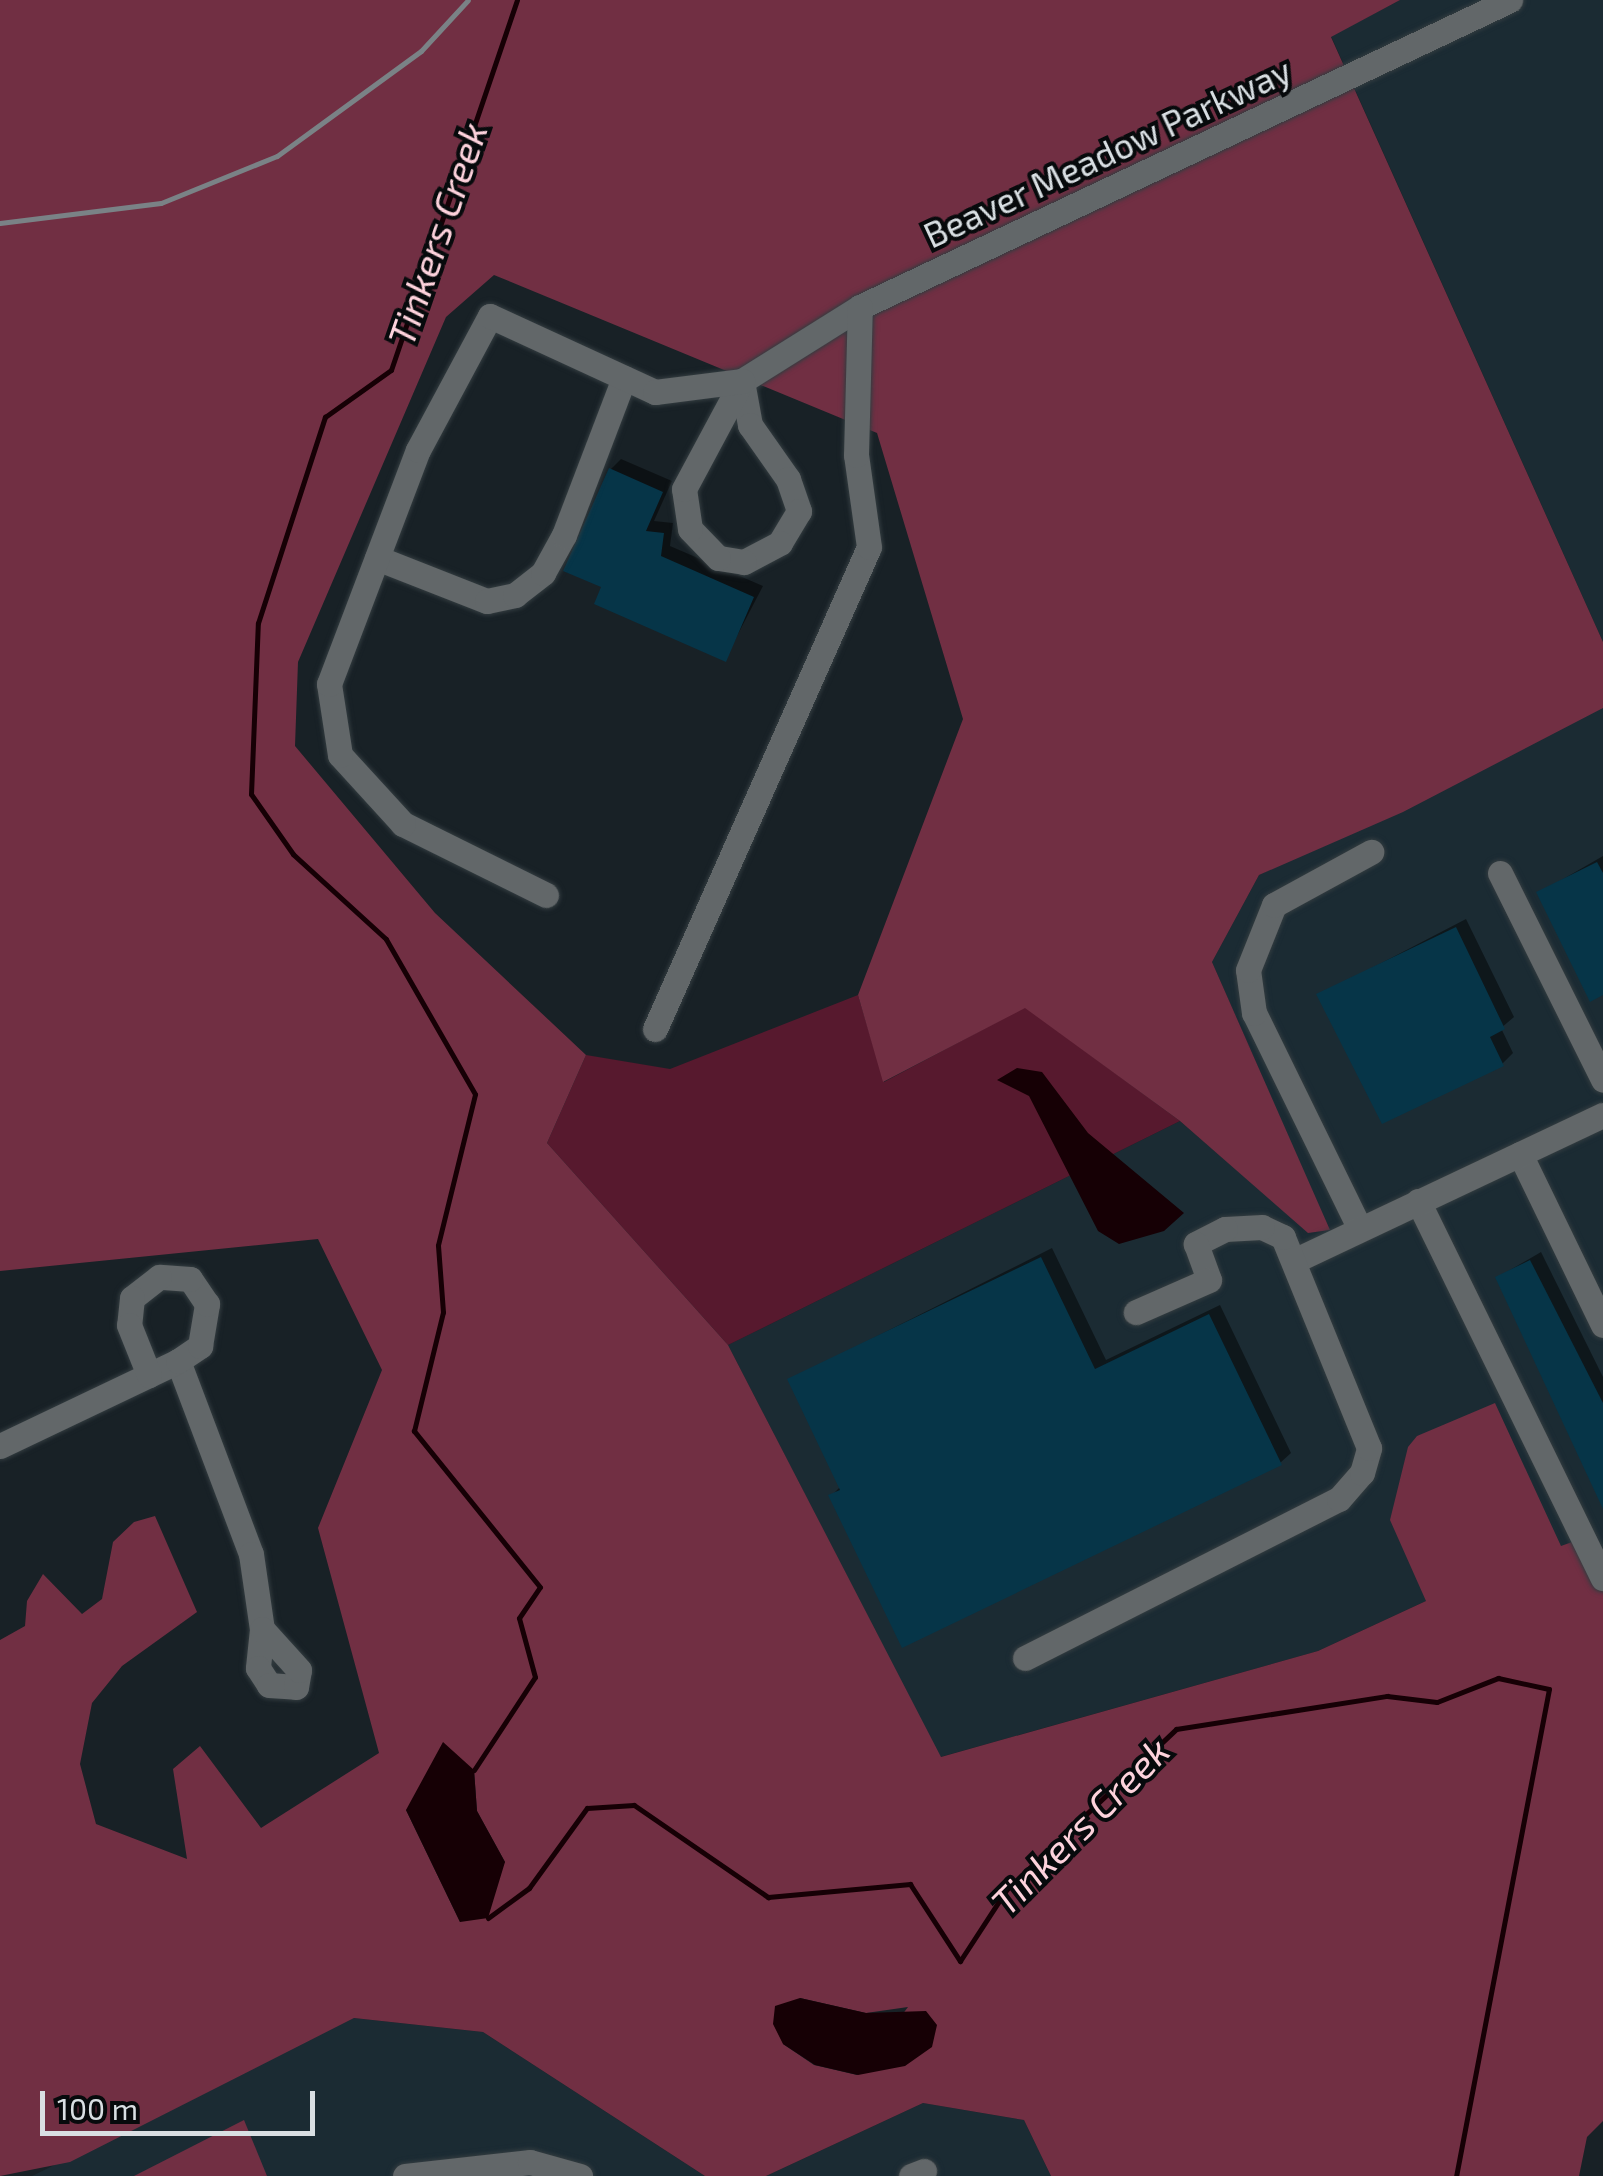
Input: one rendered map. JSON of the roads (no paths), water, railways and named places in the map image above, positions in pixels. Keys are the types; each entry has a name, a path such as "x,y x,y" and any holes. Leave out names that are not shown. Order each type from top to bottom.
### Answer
{"street":[{"name":"Beaver Meadow Parkway","path":"742,381 860,307 1510,0"},
{"path":"655,1030 869,548 856,455 860,307"},
{"path":"546,896 403,824 340,756 329,684 418,450 490,316 655,392 742,381"},
{"path":"377,558 488,601 515,594 543,573 564,535 624,378"},
{"path":"742,381 750,426 788,479 799,511 780,543 744,562 718,558 690,529 684,489 742,381"},
{"path":"1360,1229 1254,1014 1248,970 1274,905 1372,852"},
{"path":"1500,873 1603,1080"},
{"path":"1298,1259 1603,1114"},
{"path":"1520,1154 1603,1325"},
{"path":"1418,1201 1603,1578"},
{"path":"1026,1658 1339,1499 1362,1472 1370,1448 1298,1259 1283,1237 1262,1227 1225,1229 1196,1244 1209,1280 1136,1312"},
{"path":"0,1446 178,1361 200,1346 207,1304 190,1279 159,1277 144,1284 129,1311 149,1374"},
{"path":"178,1361 251,1554 262,1630"},
{"path":"405,2176 530,2162 580,2176"}],"waterway":[{"name":"Tinkers Creek","path":"474,1770 535,1677 519,1618 540,1587 414,1431 443,1312 438,1245 475,1094 386,939 293,854 251,794 258,623 325,417 391,370 517,0"},
{"name":"Tinkers Creek","path":"488,1918 529,1888 587,1808 634,1805 768,1897 910,1884 960,1961 1007,1889 1176,1729 1387,1696 1437,1702 1498,1678 1549,1689 1456,2176"}],"railway":[{"path":"0,223 161,203 277,156 421,51 468,0"}]}
